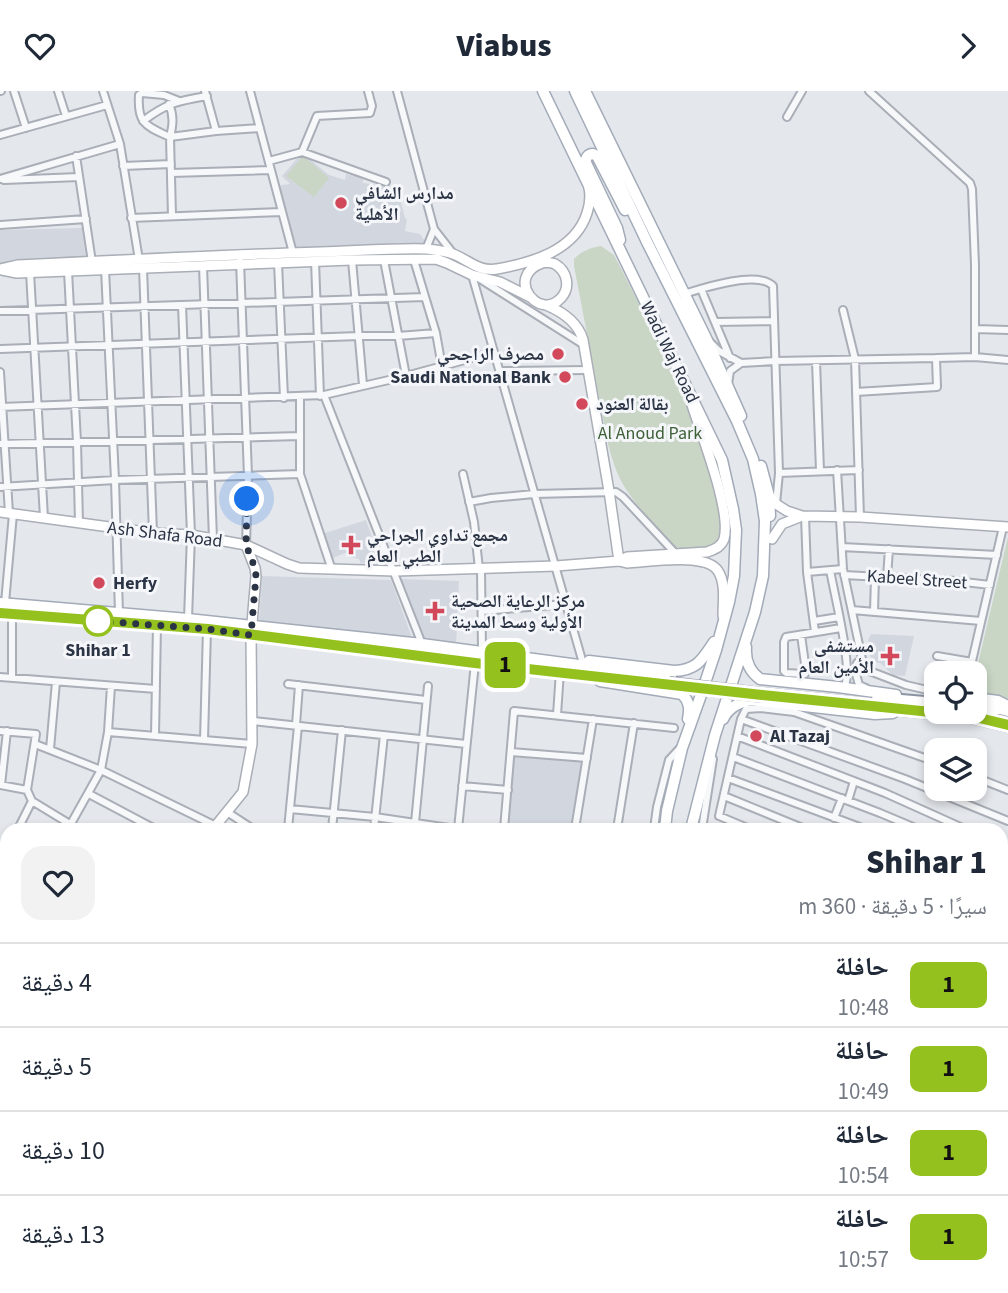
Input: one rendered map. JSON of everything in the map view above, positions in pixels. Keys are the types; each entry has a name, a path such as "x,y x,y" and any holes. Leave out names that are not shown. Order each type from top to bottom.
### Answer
{"highway":[{"path":"608,673 924,711"},
{"path":"762,692 924,703"},
{"path":"987,709 1008,708"},
{"path":"987,714 1008,719"},
{"path":"987,717 1008,725"},
{"path":"987,720 1008,734"}],"main road":[{"name":"Wadi Waj Road","path":"543,91 722,460 733,509 736,530 734,576 729,602 684,742 666,823"},
{"name":"Wadi Waj Road","path":"575,91 737,421 752,459 761,494 765,521 763,576 755,612 715,735 693,823"},
{"path":"585,91 707,340 757,453 773,500 772,539 766,579 755,612"},
{"path":"623,256 618,227 586,163 589,155 597,156 627,214 647,242"},
{"path":"2,606 188,619 475,663 608,673"},
{"path":"2,606 12,614 422,644 608,673"},
{"path":"531,659 583,660 684,670 701,661 722,628"},
{"path":"747,634 745,653 748,664 752,673 760,679 877,692 909,701"},
{"path":"560,671 565,676 682,694 688,700 690,710 684,742"},
{"path":"987,700 998,701 1008,708"},
{"path":"715,735 727,712 740,703 751,701 875,714 919,711"}],"street":[{"path":"13,91 26,128"},
{"path":"58,91 66,117"},
{"path":"103,91 120,144 141,264 153,533"},
{"path":"250,91 293,253"},
{"path":"302,152 317,116 370,113 372,106 368,91"},
{"path":"397,91 434,229 453,254"},
{"path":"787,117 802,91"},
{"path":"869,91 970,183 975,265 975,358"},
{"path":"143,121 169,104 206,93 216,131"},
{"path":"179,101 164,96 140,94 139,116 153,130 170,137 261,128"},
{"path":"169,104 173,114 170,137 172,216"},
{"path":"0,135 107,105"},
{"path":"0,180 120,144"},
{"path":"269,161 302,152 386,182"},
{"path":"76,156 92,262"},
{"path":"123,166 171,164"},
{"path":"171,173 271,170"},
{"path":"0,180 79,177"},
{"path":"532,299 525,282 530,269 558,250 579,230 590,204 588,183"},
{"path":"131,218 282,212"},
{"path":"0,225 86,219"},
{"path":"426,249 434,229"},
{"path":"0,269 18,265 92,262 203,265 293,253 426,249 453,254 485,270 538,262 550,263 562,269 567,282 559,300 546,305"},
{"path":"0,269 17,273 240,260 278,263 436,259 472,275 584,345"},
{"path":"219,823 243,792 252,744 253,721 252,630 255,568 246,545 248,476 240,260"},
{"path":"352,260 363,385"},
{"path":"384,260 406,376"},
{"path":"414,260 436,333 442,366"},
{"path":"315,261 322,396 422,644"},
{"path":"278,263 284,398"},
{"path":"203,265 213,539"},
{"path":"105,269 119,613"},
{"path":"68,271 78,442 79,523"},
{"path":"30,272 44,518"},
{"path":"472,275 500,282 540,304 557,310 577,326 581,333 619,561"},
{"path":"472,275 583,660"},
{"path":"684,294 744,280 769,281 773,286 779,473 773,500 787,511 804,516 1006,527 996,555 972,661"},
{"path":"701,289 730,358"},
{"path":"0,311 425,297"},
{"path":"182,305 191,535 188,619"},
{"path":"843,310 855,359 860,517"},
{"path":"715,322 774,321"},
{"path":"975,329 1008,330"},
{"path":"0,349 436,333"},
{"path":"707,340 719,351 741,363 936,358 1008,360"},
{"path":"1,407 322,396 494,352"},
{"path":"856,392 937,387 936,358"},
{"path":"816,361 820,471"},
{"path":"727,384 730,371 741,363"},
{"path":"499,371 588,370"},
{"path":"0,372 3,487 9,565 2,606"},
{"path":"619,561 626,557 707,551 719,546 724,536 718,483 683,379"},
{"path":"300,397 300,474 332,570"},
{"path":"2,444 300,436"},
{"path":"837,470 844,572 859,661 856,674 859,685 877,692"},
{"path":"779,473 859,470"},
{"path":"3,487 300,474"},
{"path":"463,474 474,521 480,569 482,652"},
{"path":"470,502 534,494 616,492 676,554"},
{"name":"Ash Shafa Road","path":"7,513 153,533 191,535 246,545 299,568 395,572 619,561"},
{"path":"772,539 782,524 804,516"},
{"path":"804,516 807,572 815,632"},
{"path":"842,547 996,555"},
{"path":"887,577 889,549"},
{"path":"619,561 627,563 694,559 710,564 720,573 722,580 722,628"},
{"path":"0,565 9,565"},
{"path":"830,570 847,663 847,682 838,687"},
{"name":"Kabeel Street","path":"807,572 830,570 990,585"},
{"path":"874,612 875,576"},
{"path":"482,611 566,604"},
{"path":"852,610 981,621"},
{"path":"12,614 12,678"},
{"path":"814,621 839,617"},
{"path":"155,736 157,625"},
{"path":"801,635 805,674 786,673 786,637 841,628"},
{"path":"204,740 208,629"},
{"path":"937,656 966,661"},
{"path":"847,663 859,661"},
{"path":"859,661 867,670 924,689"},
{"path":"458,823 475,663"},
{"path":"557,715 560,671"},
{"path":"0,677 156,688"},
{"path":"50,749 56,681"},
{"path":"288,684 426,700"},
{"path":"289,823 299,685"},
{"path":"71,823 102,770 111,686"},
{"path":"290,809 415,823 428,686"},
{"path":"719,816 741,719 746,709 794,712 924,758"},
{"path":"505,823 514,711 674,728"},
{"path":"576,823 593,719"},
{"path":"741,719 905,779 1008,821"},
{"path":"253,721 466,744"},
{"path":"618,823 634,723"},
{"path":"333,823 342,730"},
{"path":"27,790 1,785 4,731 36,734 27,790 32,801 63,823"},
{"path":"107,732 252,744"},
{"path":"374,823 384,735"},
{"path":"703,823 715,735"},
{"path":"737,736 885,793 952,823"},
{"path":"655,823 669,760 684,742"},
{"path":"35,744 102,770 205,823"},
{"path":"511,752 587,758"},
{"path":"733,757 903,823"},
{"path":"728,778 849,823"},
{"path":"834,818 854,781"},
{"path":"987,782 1008,790"},
{"path":"462,786 508,790"},
{"path":"89,794 144,823"},
{"path":"724,796 789,823"},
{"path":"21,823 32,801"},
{"path":"227,812 244,823"},
{"path":"704,813 719,816 731,823"}],"shaded area":[{"name":"مدارس الشافي الأهلية","path":"302,153 329,175 345,180 346,174 363,178 363,183 397,188 407,220 405,231 420,234 424,240 423,246 295,250 276,186 290,184 282,176"},
{"path":"82,228 86,259 0,264 0,230"},
{"name":"مجمع تداوي الجراحي الطبي العام","path":"366,520 381,562 372,566 370,563 361,564 359,559 345,553 333,558 322,534"},
{"path":"262,576 391,580 412,638 259,622"},
{"name":"مركز الرعاية الصحية الأولية وسط المدينة","path":"400,579 459,581 456,646 423,640"},
{"name":"مستشفى الأمين العام","path":"871,634 914,636 905,676 893,675 880,663 873,662 868,640"},
{"path":"517,754 582,760 573,823 508,823 513,757"}],"green space":[{"path":"303,156 329,178 314,197 286,176"},
{"name":"Al Anoud Park","path":"601,246 614,255 681,386 718,500 722,537 707,547 688,550 676,547 648,518 621,481 614,465 574,266 574,259 579,254"},
{"path":"1008,537 1008,698 987,696 987,661 979,661"}],"bus line":[{"name":"1","path":"0,613 208,629 475,663 971,716 1008,725"}],"place":[{"name":"مدارس الشافي الأهلية","path":"341,203"},
{"name":"مصرف الراجحي","path":"558,354"},
{"name":"Saudi National Bank","path":"565,377"},
{"name":"بقالة العنود","path":"582,404"},
{"name":"مجمع تداوي الجراحي الطبي العام","path":"351,545"},
{"name":"Herfy","path":"99,583"},
{"name":"مركز الرعاية الصحية الأولية وسط المدينة","path":"435,611"},
{"name":"Shihar 1","path":"98,621"},
{"name":"مستشفى الأمين العام","path":"890,656"},
{"name":"Al Tazaj","path":"756,736"}],"route":[{"path":"98,621 251,635 256,576 246,545 247,499"}]}
